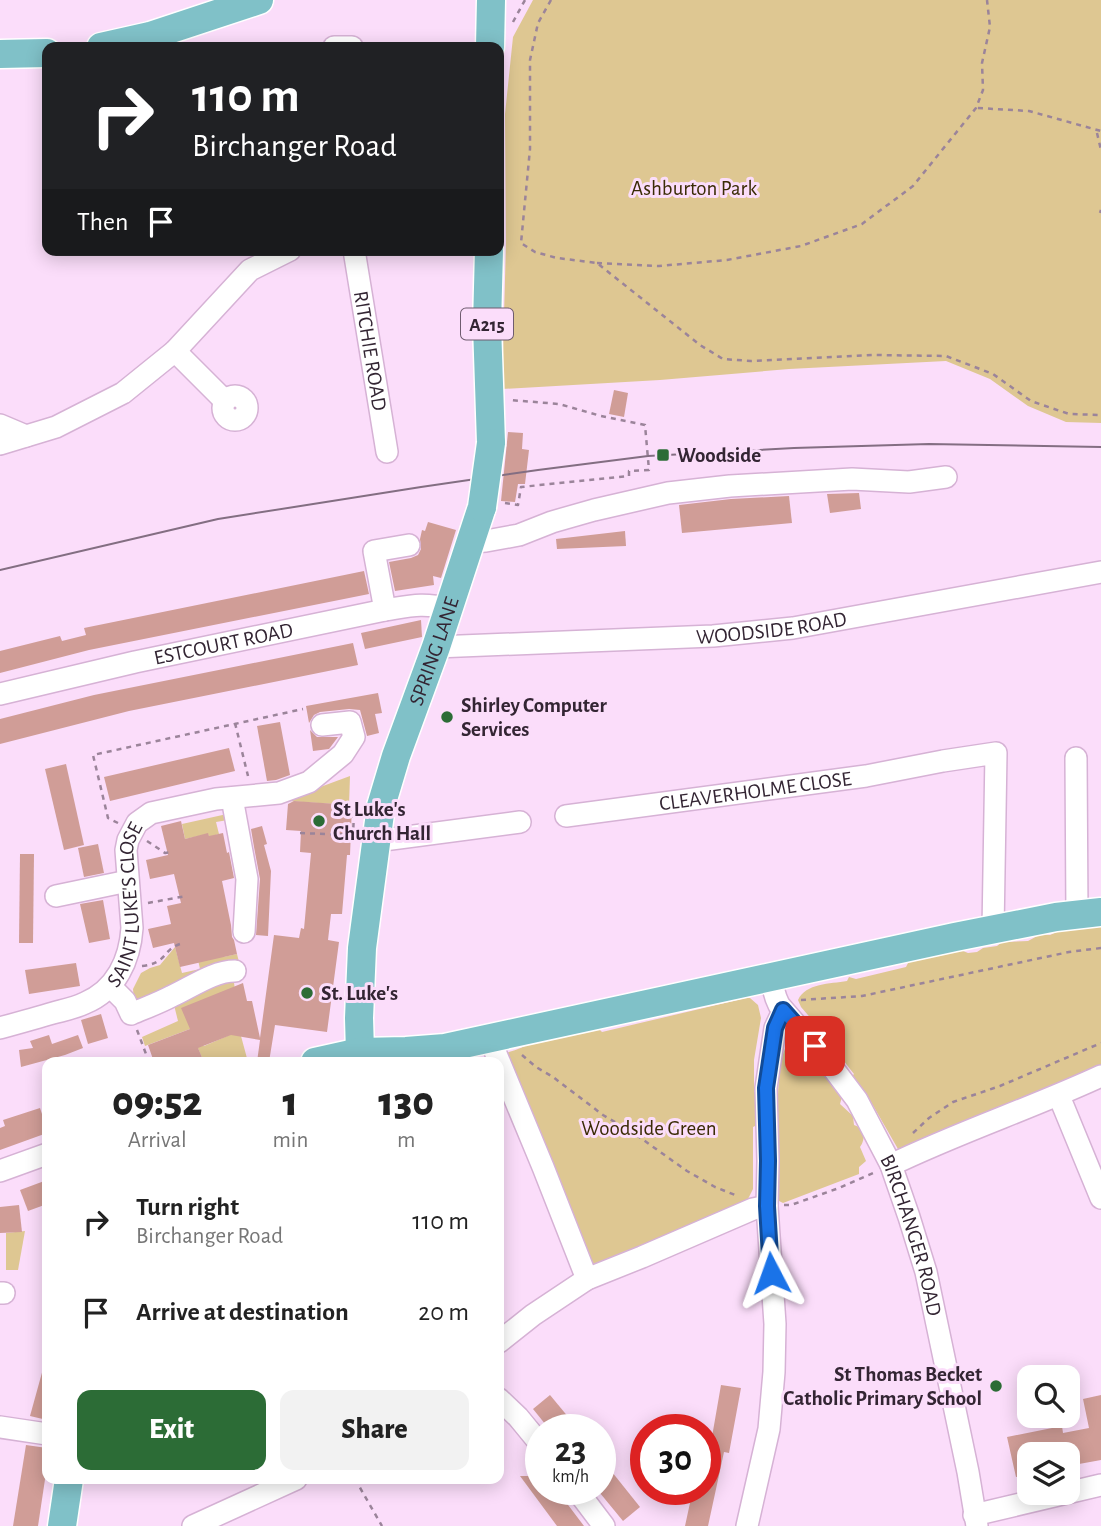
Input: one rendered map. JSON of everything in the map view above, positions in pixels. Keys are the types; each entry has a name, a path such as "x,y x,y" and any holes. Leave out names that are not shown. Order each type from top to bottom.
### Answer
{"main road":[{"path":"123,42 150,36 259,0"},
{"path":"490,42 491,0"},
{"path":"0,54 42,53"},
{"name":"SPRING LANE","path":"360,1052 362,948 381,806 483,504 492,443 487,325 489,256"},
{"path":"338,1057 360,1052 492,1044 771,978 993,930 1089,913"},
{"path":"62,1526 68,1484"}],"street":[{"path":"0,444 56,426 123,393 175,351 250,270 278,256"},
{"name":"RITCHIE ROAD","path":"355,256 387,452"},
{"path":"175,351 225,401"},
{"path":"0,425 26,436"},
{"path":"471,542 519,534 594,510 668,493 852,479 909,482 946,477"},
{"path":"385,610 374,551 409,545"},
{"name":"WOODSIDE ROAD","path":"436,647 758,632 835,621 1101,572"},
{"name":"ESTCOURT ROAD","path":"0,694 135,662 385,610 419,604 436,605 449,610"},
{"name":"SAINT LUKE'S CLOSE","path":"0,1028 83,1004 101,994 117,979 131,939 126,850 137,823 151,813 216,799 279,793 309,782 343,754 354,737 350,722 322,725"},
{"name":"CLEAVERHOLME CLOSE","path":"566,816 866,776 996,753 993,930"},
{"path":"1076,758 1089,913"},
{"path":"242,797 247,879 244,932"},
{"path":"376,841 520,822"},
{"path":"56,896 128,881"},
{"path":"110,986 125,1001 131,1014 217,974 235,971"},
{"name":"BIRCHANGER ROAD","path":"771,978 776,998 791,1005 857,1100 891,1165 926,1272 976,1520"},
{"path":"747,1526 769,1429 774,1371 775,1324 760,1208 768,1161 766,1088 775,1028 791,1005"},
{"path":"492,1044 497,1057"},
{"path":"504,1073 587,1279"},
{"path":"891,1165 1101,1076"},
{"path":"1059,1096 1101,1198"},
{"path":"0,1171 42,1156"},
{"path":"504,1338 587,1279 760,1208"},
{"path":"504,1404 525,1426"},
{"path":"0,1427 42,1433"},
{"path":"193,1526 267,1485"},
{"path":"976,1520 1101,1485"},
{"path":"588,1505 604,1526"}],"path":[{"path":"551,0 538,23 530,60 530,149 521,243 535,252 557,258 659,266 727,260 801,246 862,224 913,186 976,108 983,90 982,63 990,27 987,0"},
{"path":"976,108 1029,111 1099,131 1101,150"},
{"path":"597,263 700,345 723,359 946,356 993,374 1031,401 1069,414 1101,415"},
{"path":"483,504 518,505 520,487 629,476 629,471 649,470 645,425 559,404 490,397"},
{"path":"172,852 165,853 108,818 93,755 303,709"},
{"path":"235,723 242,797"},
{"path":"300,833 353,835 354,813"},
{"path":"131,906 186,896"},
{"path":"125,961 143,966 156,964 172,946 180,944"},
{"path":"791,1005 862,996 1069,952 1101,948"},
{"path":"131,1014 147,1057"},
{"path":"492,1044 513,1046 536,1067 687,1171 715,1187 747,1199 760,1208 791,1205 891,1165 907,1139 929,1118 953,1102 1000,1086 1101,1043"},
{"path":"358,1484 382,1526"}],"green space":[{"name":"Ashburton Park","path":"533,0 1101,0 1101,423 1066,422 1028,406 990,379 946,361 502,389 506,242 505,114 513,37"},
{"path":"350,776 349,805 288,801 288,799"},
{"path":"227,814 228,820 216,822 219,834 185,839 182,824"},
{"path":"1101,923 1101,1066 906,1152 898,1149 871,1102 869,1103 852,1076 854,1074 798,1000 813,987 847,981 849,977 856,979 906,967 919,956 937,951 977,952 1002,942 1028,941 1041,934 1050,935 1061,930"},
{"path":"175,947 182,973 200,969 196,951 223,957 237,954 239,962 134,1000 133,989 141,973 160,965"},
{"path":"233,975 241,1036 247,1057 202,1057 196,1044 204,1046 232,1034 190,1029 145,1046 142,1037 178,1021 173,1001"},
{"name":"Woodside Green","path":"746,998 758,1005 761,1018 754,1060 754,1092 757,1093 760,1114 753,1127 753,1189 745,1205 597,1268 590,1261 567,1203 569,1202 559,1185 505,1053 558,1036 580,1034 598,1028 602,1032"},
{"name":"Woodside Green","path":"795,1040 816,1060 843,1093 840,1104 853,1116 854,1125 862,1131 864,1137 860,1147 866,1161 859,1167 859,1174 783,1203 777,1200 779,1081 785,1048 788,1042"},
{"path":"25,1231 18,1270 6,1270 6,1233"}],"building":[{"path":"614,390 628,393 624,417 609,414"},
{"path":"508,432 523,433 522,449 529,450 525,484 518,484 515,502 501,501"},
{"path":"859,493 861,509 830,513 827,494"},
{"path":"789,496 792,523 682,533 679,505"},
{"path":"428,522 456,530 441,578 433,576 434,585 395,591 389,562 418,555 422,530 425,531"},
{"path":"625,531 626,546 557,549 556,539"},
{"path":"364,571 369,594 89,650 0,673 0,651 60,636 62,641 86,635 84,628"},
{"path":"421,620 422,637 365,649 361,633"},
{"path":"353,643 358,665 129,711 0,744 0,719 94,695"},
{"path":"378,693 382,713 375,714 379,733 367,736 360,710 320,712 314,715 309,723 306,706"},
{"path":"280,722 290,775 267,781 257,726"},
{"path":"310,730 317,737 338,737 329,749 313,751"},
{"path":"229,748 235,771 110,801 104,777"},
{"path":"66,764 84,845 64,850 45,769"},
{"path":"294,801 352,805 350,855 347,855 342,914 331,914 328,940 339,942 327,1032 275,1025 270,1057 258,1057 260,1040 231,1035 198,1048 202,1057 152,1057 148,1045 190,1029 181,1008 243,983 247,1001 252,1001 260,1038 274,935 299,938 301,928 304,929 311,853 300,852 301,831 286,830 288,804"},
{"path":"181,821 185,839 208,833 209,836 223,833 234,878 222,881 237,954 180,967 174,943 153,948 148,929 171,924 167,906 181,903 174,874 150,879 146,860 168,855 161,826"},
{"path":"262,826 267,844 264,845 271,871 268,936 256,935 260,879 251,829"},
{"path":"98,844 104,873 84,877 78,848"},
{"path":"20,854 34,854 33,943 19,943"},
{"path":"103,900 110,939 89,943 80,904"},
{"path":"76,963 80,986 29,994 25,970"},
{"path":"101,1014 108,1038 88,1044 81,1020"},
{"path":"49,1035 52,1044 78,1035 83,1048 58,1057 42,1057 42,1061 21,1067 19,1050 33,1048 30,1041"},
{"path":"40,1108 42,1135 0,1150 0,1128 5,1126 3,1120"},
{"path":"42,1182 42,1206 28,1211 20,1190"},
{"path":"19,1205 22,1232 0,1233 0,1207"},
{"path":"42,1373 42,1419 30,1416"},
{"path":"721,1385 741,1388 729,1453 724,1452 721,1466 721,1414 716,1414"},
{"path":"550,1395 566,1414 537,1414 533,1409"},
{"name":"St Thomas Becket Catholic Primary School","path":"1101,1395 1101,1460 1080,1464 1080,1442 1017,1442 1016,1477 1007,1437 1052,1428 1062,1428 1063,1433 1089,1428 1083,1399"},
{"path":"26,1445 42,1447 42,1484 44,1484 38,1526 13,1526"},
{"path":"616,1477 630,1494 630,1505 640,1507 623,1521 610,1505 616,1505"},
{"path":"541,1505 568,1505 584,1526 557,1526"},
{"path":"690,1505 713,1505 708,1526 685,1526"}],"tram line":[{"path":"0,570 218,519 421,487 648,456 929,444 1101,447"}],"place":[{"name":"Woodside","path":"663,455"},
{"name":"Shirley Computer Services","path":"447,717"},
{"name":"St Luke's Church Hall","path":"319,821"},
{"name":"St. Luke's","path":"307,993"},
{"name":"St Thomas Becket Catholic Primary School","path":"996,1386"}],"route":[{"path":"771,1273 768,1243 766,1088 775,1028 783,1010 815,1046"}]}
